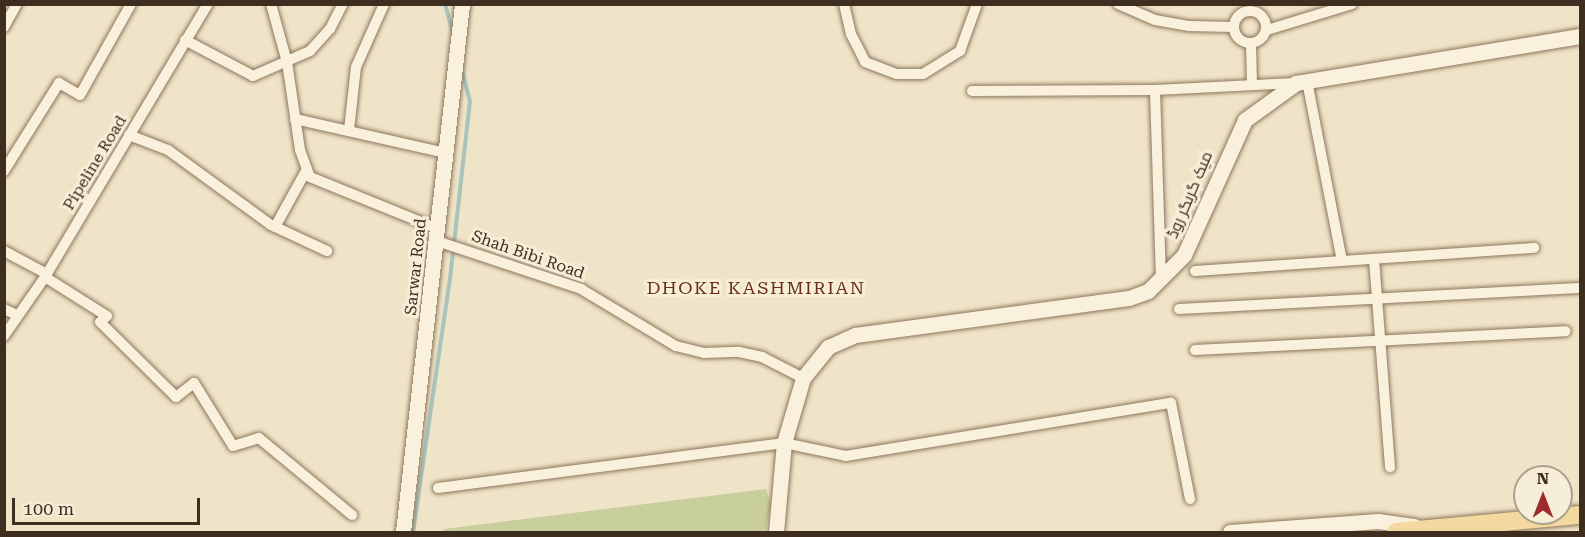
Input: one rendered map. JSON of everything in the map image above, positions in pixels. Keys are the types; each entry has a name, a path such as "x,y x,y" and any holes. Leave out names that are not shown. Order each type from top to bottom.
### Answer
{"main road":[{"path":"1396,532 1581,515"}],"street":[{"path":"4,27 17,4"},
{"path":"4,171 59,83 80,95 131,4"},
{"name":"Pipeline Road","path":"4,336 46,275 208,4"},
{"path":"271,4 287,62 295,119 307,169 275,227"},
{"path":"185,40 253,76 310,51 330,29 344,4"},
{"path":"349,130 356,67 384,4"},
{"name":"Sarwar Road","path":"403,532 462,4"},
{"path":"844,4 851,34 865,62 897,74 923,74 960,51 977,4"},
{"path":"1118,4 1137,7 1166,22 1234,27"},
{"path":"1267,30 1352,4"},
{"path":"1251,7 1265,19 1267,30 1261,40 1251,43 1237,37 1234,27 1237,17 1251,7"},
{"name":"میک گریگر روڈ","path":"779,530 783,443 803,378 828,347 855,336 1128,298 1161,280 1184,255 1245,120 1301,82 1581,36"},
{"path":"1251,43 1252,85"},
{"path":"972,91 1155,90 1301,82 1342,261"},
{"path":"1155,90 1161,280"},
{"path":"295,119 446,153"},
{"path":"129,135 168,150 275,227 327,251"},
{"name":"Shah Bibi Road","path":"307,169 310,177 437,235 581,289 676,346 704,353 739,352 762,357 803,378"},
{"path":"1195,271 1533,248"},
{"path":"4,250 107,316 100,322 176,397 194,383 233,446 259,438 352,515"},
{"path":"1374,259 1390,467"},
{"path":"1179,309 1578,288"},
{"path":"4,309 17,315"},
{"path":"1195,350 1566,331"},
{"path":"438,488 783,443 846,456 1171,403 1190,500"},
{"path":"1230,532 1378,521 1432,529"}],"green space":[{"path":"766,489 771,503 765,532 443,532 444,529"}],"waterway":[{"path":"445,4 453,33"},
{"path":"413,532 450,279 470,102 461,66"}],"district":[{"name":"DHOKE KASHMIRIAN","path":"756,288"}]}
